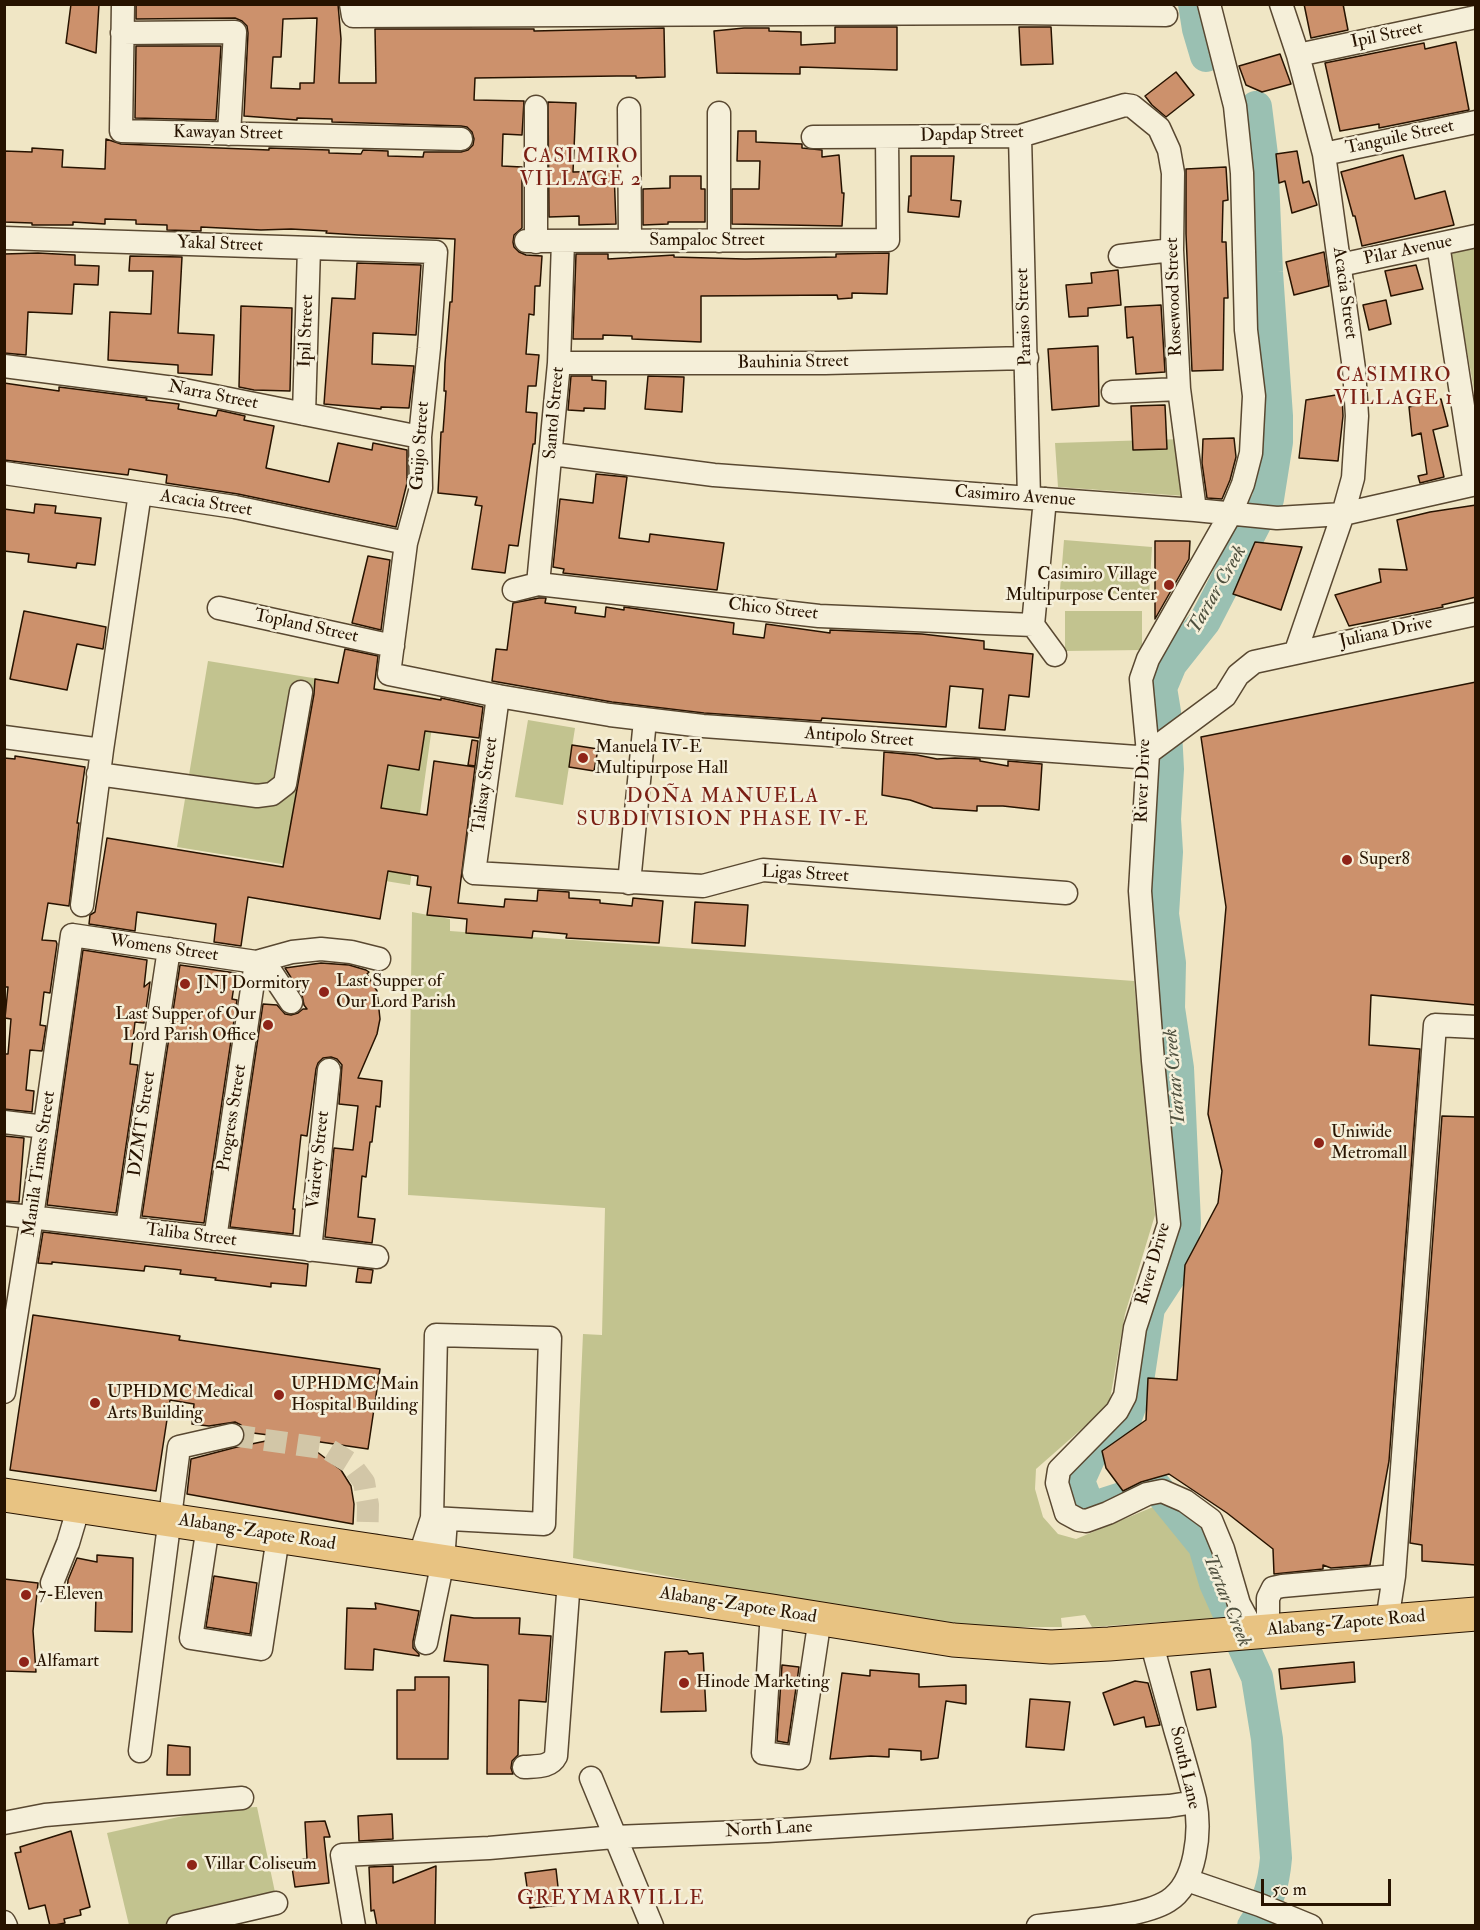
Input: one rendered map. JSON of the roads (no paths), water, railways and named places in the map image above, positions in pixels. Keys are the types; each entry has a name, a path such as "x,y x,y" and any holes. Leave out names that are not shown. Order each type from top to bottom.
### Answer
{"highway":[{"name":"Alabang-Zapote Road","path":"4,1495 953,1640 1016,1646 1052,1647 1151,1641 1476,1614"}],"street":[{"name":"Kawayan Street","path":"123,4 121,131 461,139"},
{"path":"351,4 353,16 1018,9 1166,15"},
{"name":"River Drive","path":"1209,4 1235,106 1239,138 1246,330 1254,396 1251,453 1243,484 1239,514 1148,659 1142,679 1153,749 1140,891 1169,1224 1135,1328 1125,1396 1117,1411 1059,1470 1057,1483 1066,1513 1079,1520 1086,1521 1147,1494 1162,1491 1185,1501 1211,1520 1223,1549 1237,1597 1256,1631"},
{"name":"Acacia Street","path":"1281,4 1298,55 1324,154 1354,369 1357,416 1353,477 1343,514 1296,651"},
{"name":"Ipil Street","path":"1298,55 1476,17"},
{"path":"122,33 235,32 229,134"},
{"name":"Dapdap Street","path":"813,137 1020,136 1125,105"},
{"name":"Rosewood Street","path":"1125,105 1132,106 1159,128 1169,150 1173,173 1172,250 1179,389 1195,510"},
{"name":"Sampaloc Street","path":"536,107 531,241 888,240 887,137"},
{"path":"630,109 630,241"},
{"path":"719,113 720,241"},
{"name":"Tanguile Street","path":"1324,154 1476,122"},
{"name":"Paraiso Street","path":"1020,136 1027,358 1037,498 1033,625"},
{"name":"Pilar Avenue","path":"1340,265 1476,236"},
{"name":"Yakal Street","path":"4,238 435,252"},
{"name":"Santol Street","path":"538,584 559,363 563,241"},
{"path":"1438,244 1475,484"},
{"name":"Ipil Street","path":"304,414 309,248"},
{"path":"1120,256 1172,250"},
{"name":"Guijo Street","path":"389,674 406,543 421,488 420,437 435,252"},
{"name":"Bauhinia Street","path":"559,363 814,363 1027,358"},
{"name":"Narra Street","path":"4,366 174,388 420,437"},
{"path":"1113,392 1179,389"},
{"name":"Casimiro Avenue","path":"552,454 714,475 1277,518 1343,514 1475,484"},
{"name":"Acacia Street","path":"4,473 235,507 406,543"},
{"path":"82,905 102,750 140,493"},
{"name":"Chico Street","path":"514,590 538,584 819,616 1033,625"},
{"name":"Topland Street","path":"219,608 393,646"},
{"name":"Juliana Drive","path":"1296,651 1476,614"},
{"path":"1033,625 1055,655"},
{"path":"1153,749 1225,696 1238,675 1254,662 1296,651"},
{"name":"Antipolo Street","path":"389,674 498,696 645,720 703,726 1137,757 1153,749"},
{"path":"99,774 257,796 272,794 285,784 301,692"},
{"name":"Talisay Street","path":"474,873 498,696"},
{"path":"629,883 645,720"},
{"path":"4,737 102,750"},
{"name":"Ligas Street","path":"474,873 703,886 763,870 1066,893"},
{"name":"Womens Street","path":"72,935 260,961"},
{"name":"Manila Times Street","path":"4,1392 32,1217 72,935"},
{"name":"DZMT Street","path":"127,1228 168,949"},
{"path":"291,1002 260,961 292,952 321,949 351,952 379,959"},
{"name":"Progress Street","path":"215,1239 260,961"},
{"path":"1387,1622 1394,1576 1435,1025 1476,1027"},
{"name":"Variety Street","path":"310,1250 329,1070"},
{"path":"4,1122 45,1127"},
{"name":"Taliba Street","path":"4,1214 376,1257"},
{"path":"426,1642 431,1560 439,1519 436,1335 550,1338 544,1524 439,1519"},
{"path":"140,1751 179,1447 232,1435"},
{"path":"52,1583 68,1543 79,1506"},
{"path":"208,1526 191,1638 261,1649 278,1537"},
{"path":"1256,1631 1273,1588 1394,1576"},
{"path":"524,1767 547,1766 556,1756 569,1580"},
{"path":"772,1611 763,1753 799,1758 820,1618"},
{"name":"South Lane","path":"1151,1641 1195,1802 1197,1835 1188,1880"},
{"path":"591,1778 652,1926"},
{"path":"4,1823 45,1815 242,1798"},
{"name":"North Lane","path":"354,1926 342,1855 489,1848 614,1837 820,1828 1169,1806 1195,1802"},
{"path":"1038,1926 1148,1918 1179,1892 1188,1880 1311,1926"},
{"path":"178,1926 276,1902"}],"waterway":[{"name":"Tartar Creek","path":"1194,4 1206,56"},
{"name":"Tartar Creek","path":"1253,1926 1269,1894 1276,1858 1267,1739 1257,1677 1215,1583 1204,1546 1156,1487 1097,1506 1086,1499 1079,1481 1096,1443 1126,1418 1137,1388 1149,1308 1181,1259 1185,1223 1178,1068 1169,1008 1170,963 1163,914 1167,852 1165,819 1168,769 1165,712 1161,688 1171,664 1205,621 1268,499 1277,442 1277,416 1262,155 1256,107"}],"tunnel":[{"path":"232,1435 328,1449 349,1462 364,1482 368,1505 367,1550"}],"place":[{"name":"Casimiro Village Multipurpose Center","path":"1169,585"},
{"name":"Manuela IV-E Multipurpose Hall","path":"583,758"},
{"name":"Super8","path":"1347,860"},
{"name":"JNJ Dormitory","path":"185,984"},
{"name":"Last Supper of Our Lord Parish","path":"324,992"},
{"name":"Last Supper of Our Lord Parish Office","path":"268,1025"},
{"name":"Uniwide Metromall","path":"1319,1143"},
{"name":"UPHDMC Main Hospital Building","path":"279,1395"},
{"name":"UPHDMC Medical Arts Building","path":"95,1403"},
{"name":"7-Eleven","path":"26,1595"},
{"name":"Alfamart","path":"24,1662"},
{"name":"Hinode Marketing","path":"684,1683"},
{"name":"Villar Coliseum","path":"192,1865"}],"district":[{"name":"CASIMIRO VILLAGE 2","path":"581,170"},
{"name":"CASIMIRO VILLAGE 1","path":"1394,388"},
{"name":"DOÑA MANUELA SUBDIVISION PHASE IV-E","path":"723,810"},
{"name":"GREYMARVILLE","path":"611,1900"}]}
